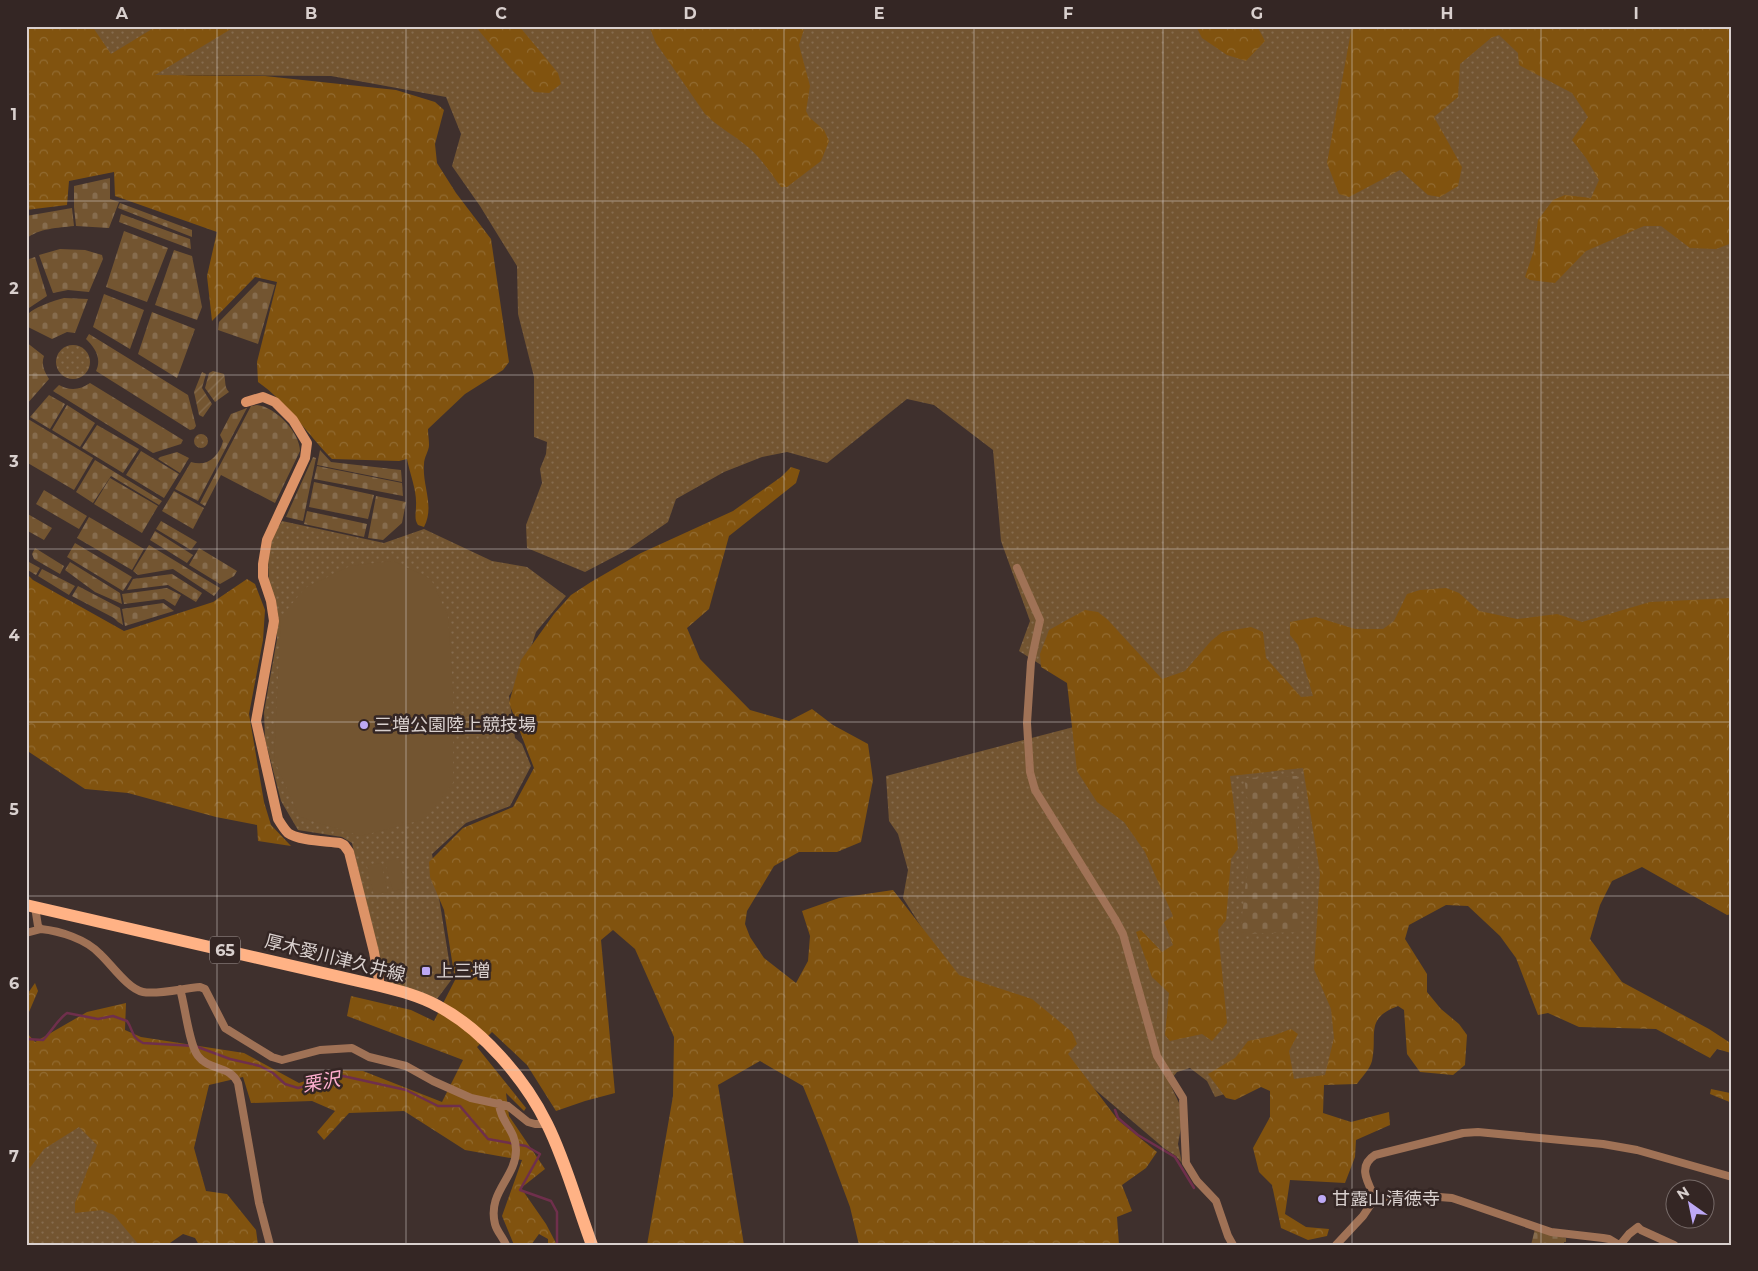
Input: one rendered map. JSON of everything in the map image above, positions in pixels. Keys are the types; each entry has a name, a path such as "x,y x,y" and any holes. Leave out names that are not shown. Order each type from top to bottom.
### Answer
{"main road":[{"name":"厚木愛川津久井線","path":"31,906 380,986 430,1002 459,1019 475,1031 503,1060 521,1083 547,1124 592,1245"}],"street":[{"path":"246,402 263,397 281,406 293,420 307,443 305,458 271,530 264,551 263,577 271,601 274,621 257,712 257,731 278,819 283,827 296,838 340,843 349,852 374,952 380,986"},
{"path":"1017,568 1040,620 1030,662 1027,723 1030,772 1035,790 1123,934 1157,1056 1183,1098 1186,1163 1198,1182 1216,1201 1230,1244"},
{"path":"31,906 40,930"},
{"path":"26,933 40,930 59,932 94,948 131,985 140,991 148,993 200,987 205,989 225,1028 272,1057 282,1060 320,1050 352,1048 369,1057 406,1066 472,1098 499,1103 514,1109 528,1122 547,1124"},
{"path":"180,989 193,1049 203,1062 229,1071 238,1082 259,1204 270,1245"},
{"path":"499,1103 501,1114 514,1138 516,1150 513,1164 497,1194 494,1206 496,1228 506,1245"},
{"path":"1376,1200 1365,1175 1365,1165 1369,1159 1384,1153 1463,1133 1478,1132 1604,1144 1637,1150 1732,1178"},
{"path":"1336,1245 1376,1200 1385,1197 1414,1195 1452,1198 1551,1232 1602,1238 1620,1245 1638,1227 1674,1245"}],"green space":[{"path":"26,26 1612,26 1732,100 1732,684 1429,805 1329,1078 1248,1087 1215,1097 1207,1081 1190,1068 1177,1072 1169,1082 1180,1105 1181,1127 1178,1144 1182,1163 984,995 955,980 903,898 908,870 898,834 889,821 886,776 1120,715 1019,651 1030,621 1001,541 993,450 934,405 907,399 827,463 787,452 762,457 724,472 676,499 668,522 627,550 585,572 527,548 526,525 542,483 540,469 546,454 547,442 534,437 534,377 518,314 517,266 480,206 452,166 461,134 446,97 331,76 189,75 26,92"},
{"path":"26,26 92,26 111,54 157,26 236,26 155,75 265,76 396,90 435,102 444,110 435,144 437,163 456,193 491,239 509,362 503,370 465,394 428,429 429,447 424,461 424,472 428,511 424,527 418,525 416,521 416,500 407,459 399,461 332,459 288,409 258,382 257,362 277,282 255,277 212,321 207,276 217,232 115,196 114,172 69,181 67,205 26,210"},
{"path":"475,26 519,26 558,73 561,84 549,93 534,92 513,71"},
{"path":"649,26 805,26 799,45 810,86 806,111 809,117 824,130 829,141 821,161 787,187 781,187 753,151 705,114 656,43"},
{"path":"1196,26 1257,26 1265,41 1246,61 1227,55 1202,38"},
{"path":"1352,26 1732,26 1732,243 1716,249 1690,248 1661,226 1644,226 1586,251 1555,283 1530,280 1525,277 1534,250 1538,220 1553,200 1565,195 1591,198 1599,180 1586,158 1572,140 1588,117 1572,93 1519,65 1518,53 1499,35 1491,38 1460,64 1458,97 1434,117 1462,167 1458,186 1440,197 1428,195 1400,170 1349,197 1339,194 1327,163"},
{"path":"110,178 110,199 119,202 109,228 76,226 74,186"},
{"path":"120,203 192,230 192,237 118,208"},
{"path":"72,208 74,226 43,231 26,239 26,216"},
{"path":"121,214 190,239 191,249 119,222"},
{"path":"124,231 168,248 147,302 106,287"},
{"path":"60,249 85,250 102,255 103,259 89,292 68,290 53,293 39,255"},
{"path":"174,250 192,256 202,307 197,320 155,305"},
{"path":"35,257 47,296 26,310 26,260"},
{"path":"259,281 275,285 258,344 218,330 219,322"},
{"path":"104,294 144,310 130,349 93,327"},
{"path":"64,298 88,299 75,333 67,332 52,339 26,326 26,317 32,311"},
{"path":"152,312 195,329 177,378 138,354"},
{"path":"89,334 188,395 196,426 194,429 190,430 96,371 98,358 95,350 86,339"},
{"path":"26,342 44,356 44,368 49,379 26,405"},
{"path":"73,345 85,350 90,362 85,374 73,379 61,374 56,362 61,350"},
{"path":"213,371 224,374 229,392 215,402 205,388 209,373"},
{"path":"202,372 206,374 202,388 212,404 203,417 199,415 194,392"},
{"path":"90,383 183,440 181,444 153,453 53,391 59,385 75,389"},
{"path":"49,395 65,404 50,429 30,417"},
{"path":"67,405 95,423 80,447 52,430"},
{"path":"257,405 272,410 286,422 299,444 300,451 275,503 221,475 205,506 200,503 251,406"},
{"path":"247,408 198,501 175,489 191,462 207,462 219,452 223,441 220,435 231,414"},
{"path":"28,419 93,458 74,490 26,462 26,421"},
{"path":"97,425 139,449 123,473 82,448"},
{"path":"198,434 204,434 208,441 204,448 198,448 194,444 194,438"},
{"path":"320,450 331,462 401,470 402,482 317,465"},
{"path":"141,451 179,474 164,498 126,475"},
{"path":"177,452 189,458 180,473 158,459"},
{"path":"313,457 316,458 303,521 286,517"},
{"path":"95,460 162,501 159,505 111,476 93,503 76,492"},
{"path":"317,466 402,483 403,496 314,479"},
{"path":"791,467 800,470 796,483 729,536 709,609 687,628 700,659 750,710 789,721 812,709 833,725 868,744 873,780 861,842 837,852 799,852 774,866 747,911 745,924 750,937 764,958 796,983 808,961 810,936 802,911 839,898 893,890 959,975 1032,999 1072,1032 1077,1044 1068,1054 1118,1120 1157,1152 1146,1168 1122,1185 1132,1211 1117,1217 1119,1245 859,1245 850,1207 803,1086 760,1061 718,1085 744,1245 647,1245 673,1096 674,1037 635,949 613,930 601,940 615,1093 556,1111 527,1065 492,1032 477,1047 526,1108 524,1111 506,1093 509,1116 545,1169 521,1188 546,1224 557,1245 548,1245 548,1239 539,1234 531,1245 514,1245 502,1216 522,1160 465,1150 404,1111 349,1113 324,1140 317,1132 335,1111 312,1101 251,1103 243,1077 209,1085 194,1148 206,1191 227,1194 256,1230 258,1245 199,1245 195,1238 183,1234 167,1245 139,1245 114,1215 102,1210 75,1213 75,1203 97,1145 79,1127 44,1149 26,1173 26,1032 35,1042 87,1012 126,1003 125,1030 141,1037 244,1053 299,1083 339,1070 363,1071 442,1102 463,1060 347,1016 351,996 411,1010 434,1021 455,980 444,910 430,877 429,862 463,828 513,807 534,768 509,703 521,660 554,614 571,595 641,553 733,511 781,477"},
{"path":"110,478 158,506 142,533 94,504"},
{"path":"314,482 374,495 368,519 309,507"},
{"path":"44,490 87,516 79,529 36,504"},
{"path":"174,491 204,508 193,529 162,511"},
{"path":"376,496 406,502 402,523 383,540 368,538"},
{"path":"307,511 367,524 364,537 304,524"},
{"path":"26,513 52,528 44,540 26,530"},
{"path":"89,517 144,549 132,570 77,538"},
{"path":"161,521 197,542 191,550 156,529"},
{"path":"282,521 384,543 424,529 492,561 527,567 566,596 536,632 522,675 509,696 515,738 522,744 531,766 510,806 466,823 432,854 452,979 437,999 388,983 382,973 352,843 342,837 298,830 281,801 265,739 264,712 277,639 277,615 269,585 268,560 272,537"},
{"path":"155,531 193,555 187,563 150,540"},
{"path":"75,543 132,577 123,591 67,557"},
{"path":"149,545 220,588 214,596 173,569 138,575 133,571"},
{"path":"35,548 64,566 60,574 34,559 32,554"},
{"path":"199,548 237,571 234,576 220,584 189,565"},
{"path":"26,559 40,568 36,575 26,569"},
{"name":"三増公園陸上競技場","path":"393,561 431,579 448,616 453,690 453,783 425,819 361,836 300,817 274,760 281,617 305,588 350,566"},
{"path":"70,562 120,593 122,604 95,592 65,570"},
{"path":"42,569 75,586 69,595 38,576"},
{"path":"26,573 33,580 124,631 213,602 247,579 255,584 265,610 263,640 249,714 264,802 271,825 291,846 258,841 257,825 216,817 128,793 85,789 26,750"},
{"path":"172,574 202,593 196,602 168,585 127,590 133,579"},
{"path":"78,586 120,608 123,625 114,618 72,596"},
{"path":"167,588 181,595 175,606 164,599 124,604 122,594"},
{"path":"1446,588 1459,593 1479,611 1517,619 1557,614 1582,622 1650,602 1732,598 1732,914 1727,915 1642,867 1612,881 1600,905 1590,939 1622,982 1709,1029 1732,1044 1732,1059 1731,1053 1717,1049 1710,1058 1656,1029 1579,1027 1548,1013 1538,1015 1516,958 1500,936 1468,906 1446,905 1409,925 1405,939 1427,974 1427,992 1441,1009 1459,1024 1467,1035 1465,1065 1453,1075 1420,1072 1407,1054 1404,1010 1398,1006 1380,1016 1376,1022 1372,1061 1369,1067 1357,1084 1324,1085 1323,1113 1351,1122 1389,1112 1390,1125 1356,1140 1355,1157 1345,1183 1290,1180 1285,1214 1306,1227 1329,1229 1327,1236 1308,1240 1281,1228 1272,1185 1259,1172 1253,1148 1270,1117 1270,1091 1261,1087 1235,1100 1226,1098 1208,1074 1235,1058 1248,1041 1272,1036 1291,1029 1298,1034 1289,1051 1294,1079 1325,1075 1334,1038 1331,1009 1314,969 1320,873 1303,768 1230,776 1238,849 1231,859 1226,920 1218,930 1227,1023 1212,1041 1202,1034 1170,1041 1165,1035 1169,993 1152,977 1136,932 1141,930 1162,952 1173,945 1164,922 1173,916 1145,852 1124,822 1097,802 1077,771 1067,683 1041,667 1040,654 1049,630 1085,610 1098,612 1108,620 1162,679 1185,671 1211,641 1222,632 1251,627 1263,632 1266,658 1301,697 1313,696 1298,645 1290,635 1290,622 1316,617 1355,629 1383,629 1394,621 1407,594 1420,590"},
{"path":"163,603 174,611 125,626 122,609"},
{"path":"1297,776 1300,932 1240,934 1252,827 1244,778"},
{"path":"399,858 406,888 393,891 385,862"},
{"path":"381,863 388,892 374,895 367,866"},
{"path":"35,983 38,991 26,1019 26,996"},
{"path":"1711,1089 1730,1093 1732,1089 1732,1103 1710,1094"},
{"path":"73,1109 165,1245 26,1245 26,1150"},
{"path":"1535,1229 1566,1238 1566,1242 1564,1242 1564,1245 1531,1245"}],"waterway":[{"name":"栗沢","path":"26,1039 43,1040 67,1013 98,1019 113,1016 127,1021 134,1036 143,1043 195,1046 230,1059 260,1066 273,1073 285,1084 298,1088 314,1084 325,1078 343,1076 406,1090 438,1106 460,1106 488,1139 526,1146 540,1154 520,1190 551,1201 557,1212 557,1245"},
{"path":"1115,1110 1118,1118 1138,1135 1175,1157 1194,1188"}],"place":[{"name":"三増公園陸上競技場","path":"364,725"},
{"name":"上三増","path":"426,971"},
{"name":"甘露山清徳寺","path":"1322,1199"}]}
